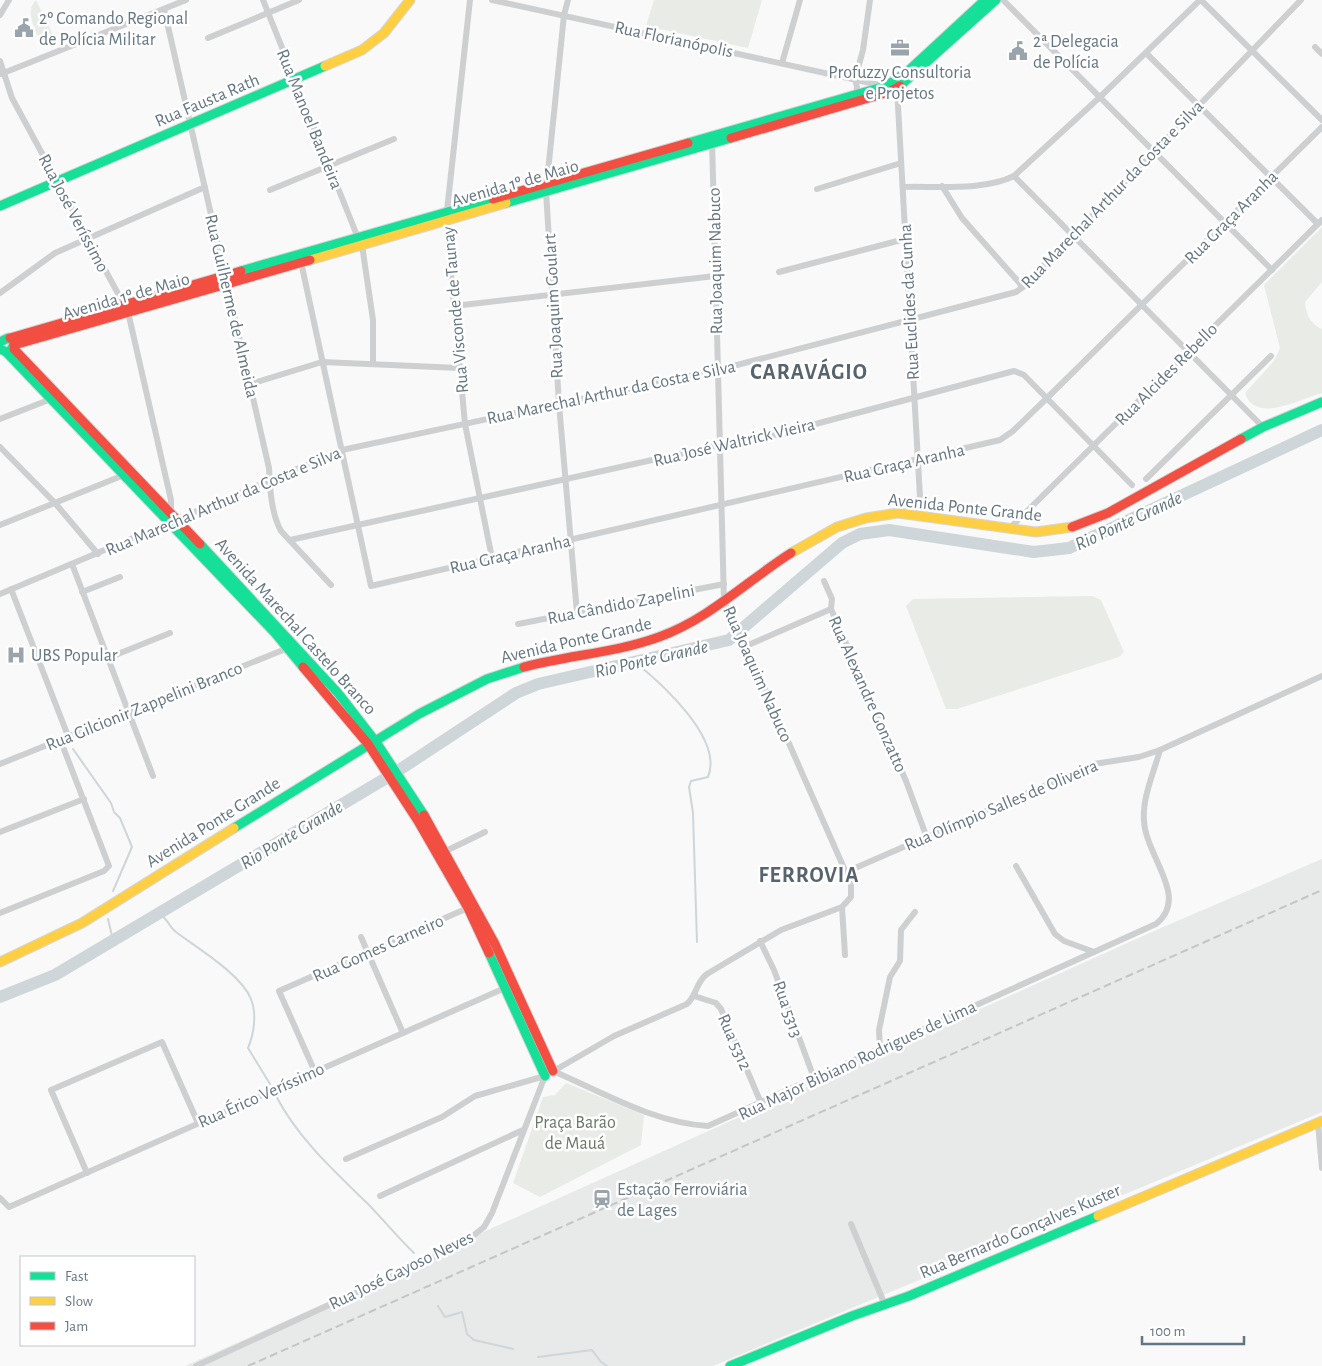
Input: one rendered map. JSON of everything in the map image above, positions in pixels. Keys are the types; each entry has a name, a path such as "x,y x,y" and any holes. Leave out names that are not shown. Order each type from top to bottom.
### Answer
{"street":[{"path":"0,15 9,0"},
{"path":"2,74 186,0"},
{"name":"Rua Manoel Bandeira","path":"263,0 360,241 372,315 373,364"},
{"path":"208,38 299,0"},
{"name":"Rua Fausta Rath","path":"0,206 354,54 375,42 410,0"},
{"name":"Rua Visconde de Taunay","path":"470,0 446,216 465,424 492,558"},
{"name":"Rua Florianópolis","path":"492,0 886,86"},
{"name":"Rua Joaquim Goulart","path":"568,0 564,15 547,187 559,404 577,613"},
{"path":"782,63 800,0"},
{"path":"856,95 855,79 864,45 870,0"},
{"name":"Avenida 1º de Maio","path":"5,345 446,216 897,88 951,37 985,0"},
{"name":"Avenida 1º de Maio","path":"712,140 886,86 907,72 996,0"},
{"path":"1003,0 1272,270"},
{"path":"902,187 996,183 1014,176 1201,0 1322,120"},
{"name":"Rua Marechal Arthur da Costa e Silva","path":"0,594 98,554 173,519 268,482 342,450 718,370 1007,296 1024,287 1301,0"},
{"name":"Rua Guilherme de Almeida","path":"164,9 269,468 268,482 278,524 331,585"},
{"path":"1315,47 1322,54"},
{"path":"1146,53 1271,178 1320,222"},
{"name":"Rua José Veríssimo","path":"0,61 2,74 12,98 126,309 171,500 173,519"},
{"path":"886,86 897,88"},
{"name":"Rua Euclides da Cunha","path":"897,88 921,515"},
{"name":"Rua Graça Aranha","path":"358,525 371,586 1000,440 1013,431 1047,398 1322,127"},
{"path":"270,190 394,139"},
{"name":"Rua Joaquim Nabuco","path":"712,140 724,602 742,636 846,872 852,890 851,897 842,907 844,955"},
{"path":"817,189 901,163"},
{"path":"1014,176 1263,427"},
{"path":"0,293 43,260 88,237 205,186"},
{"path":"942,186 966,223 1024,287"},
{"name":"Rua Alcides Rebello","path":"1010,528 1320,222"},
{"path":"779,272 905,238"},
{"name":"Avenida 1º de Maio","path":"226,280 301,262 360,241"},
{"path":"301,262 358,525"},
{"path":"454,306 716,276"},
{"name":"Avenida Marechal Castelo Branco","path":"5,345 51,399 124,475 173,519 371,742"},
{"name":"Avenida Marechal Castelo Branco","path":"5,345 298,647 389,767 434,847 472,907"},
{"path":"1146,479 1272,356"},
{"path":"250,384 322,362 460,368"},
{"name":"Rua José Waltrick Vieira","path":"290,540 720,445 767,437 1016,371 1024,375 1132,485"},
{"path":"0,419 51,399"},
{"name":"Avenida Ponte Grande","path":"0,962 50,940 82,923 371,742 466,688 533,664 602,652 656,639 682,627 724,602 796,550 833,528 877,514 921,515 1050,532 1088,522 1263,427 1322,402"},
{"path":"0,448 55,503 98,554"},
{"path":"0,525 124,475"},
{"path":"72,564 153,776"},
{"path":"82,592 120,577"},
{"path":"824,581 832,599 831,609"},
{"name":"Rua Cândido Zapelini","path":"518,624 724,584"},
{"path":"11,589 68,736"},
{"name":"Rua Alexandre Gonzatto","path":"746,646 831,609 906,781 927,838"},
{"path":"108,658 170,633"},
{"path":"288,648 298,647"},
{"name":"Rua Gilcionir Zappelini Branco","path":"0,764 288,648"},
{"name":"Rua Olímpio Salles de Oliveira","path":"846,872 1094,764 1115,759 1140,758 1160,750 1322,676"},
{"path":"0,913 104,871 109,866 60,739"},
{"name":"Rua Major Bibiano Rodrigues de Lima","path":"549,1074 662,1118 691,1125 708,1126 719,1123 814,1078 1156,924 1168,910 1169,892 1149,845 1144,820 1160,750"},
{"name":"Avenida Marechal Castelo Branco","path":"397,780 446,851 510,985 549,1074"},
{"path":"0,832 84,799"},
{"path":"446,851 485,832"},
{"path":"1016,866 1055,934 1064,941 1094,952"},
{"name":"Rua Gomes Carneiro","path":"315,1072 279,991 472,907"},
{"path":"346,1159 442,1117 475,1096 549,1074 606,1040 687,1004 694,996 702,978 780,930 842,907"},
{"path":"880,1049 879,1030 890,977 900,961 901,930 916,912"},
{"path":"361,937 403,1033"},
{"name":"Rua 5313","path":"760,942 774,970 814,1078"},
{"name":"Rua Érico Veríssimo","path":"0,1198 8,1207 510,985"},
{"name":"Rua 5312","path":"694,996 716,1003 721,1009 761,1103"},
{"path":"87,1172 51,1090 162,1042 198,1123"},
{"name":"Rua José Gayoso Neves","path":"196,1366 464,1243 477,1234 492,1214 523,1130 549,1074"},
{"path":"1320,1122 1322,1168"},
{"name":"Rua Bernardo Gonçalves Kuster","path":"730,1366 852,1316 885,1305 1320,1122"},
{"path":"380,1196 523,1130"},
{"path":"851,1224 885,1305"}],"shaded area":[{"path":"1322,859 1322,1112 713,1366 185,1366 1163,927"}],"green space":[{"path":"36,0 52,33 44,38 37,35 31,17 31,8"},
{"path":"654,0 762,0 748,48 646,26"},
{"path":"1322,227 1322,282 1305,302 1309,318 1322,329 1322,393 1280,407 1258,407 1250,402 1245,393 1274,361 1280,348 1264,285"},
{"path":"1092,596 1101,600 1124,652 1119,657 957,709 946,709 906,606 913,599"},
{"name":"Praça Barão de Mauá","path":"566,1083 644,1115 641,1145 540,1197 513,1183 543,1097 555,1095"}],"waterway":[{"name":"Rio Ponte Grande","path":"0,997 55,975 393,774 516,693 538,684 729,640 842,543 860,534 889,530 1034,552 1069,548 1322,430"},
{"path":"635,662 660,683 687,713 699,729 707,746 711,762 708,777 691,781 689,787 693,813 697,942"},
{"path":"73,749 111,803 114,812 120,818 132,847 113,891"},
{"path":"158,913 164,917 176,932 228,971 246,990 253,1005 254,1017 252,1037 248,1048 270,1084"},
{"path":"108,919 113,940"},
{"path":"276,1096 305,1140 414,1253"},
{"path":"438,1306 445,1317 462,1312 467,1334 474,1340 513,1349"},
{"path":"538,1357 592,1350 601,1362 607,1366"}],"railway":[{"path":"248,1366 1322,890"}],"traffic: fast":[{"path":"688,143 886,86 907,72 985,0"},
{"path":"900,86 996,0"},
{"path":"0,206 325,66"},
{"path":"506,203 731,138"},
{"path":"241,271 493,199"},
{"path":"0,342 8,338 13,341 14,345 9,353 0,349"},
{"path":"7,353 275,633 303,667"},
{"path":"1241,439 1263,427 1322,402"},
{"path":"200,544 338,693 376,742 424,815"},
{"path":"234,828 419,714 487,679 524,667"},
{"path":"489,953 545,1076"},
{"path":"730,1366 852,1316 909,1296 1098,1216"}],"traffic: slow":[{"path":"325,66 362,50 384,33 410,0"},
{"path":"310,260 506,203"},
{"path":"791,553 837,527 866,518 898,513 1036,532 1072,527"},
{"path":"0,962 82,923 234,828"},
{"path":"1098,1216 1322,1121"}],"traffic: jam":[{"path":"731,138 889,92 900,86"},
{"path":"493,199 688,143"},
{"path":"14,345 310,260"},
{"path":"10,338 241,271"},
{"path":"14,349 200,544"},
{"path":"1072,527 1108,513 1241,439"},
{"path":"524,667 626,647 659,637 695,620 711,610 791,553"},
{"path":"303,667 368,744 418,821 468,908 489,953"},
{"path":"424,815 495,944 553,1071"}],"place":[{"name":"2º Comando Regional de Polícia Militar","path":"24,28"},
{"name":"Profuzzy Consultoria e Projetos","path":"900,48"},
{"name":"2ª Delegacia de Polícia","path":"1018,51"},
{"name":"UBS Popular","path":"16,655"},
{"name":"Estação Ferroviária de Lages","path":"602,1199"}],"district":[{"name":"CARAVÁGIO","path":"809,371"},
{"name":"FERROVIA","path":"809,874"}]}
